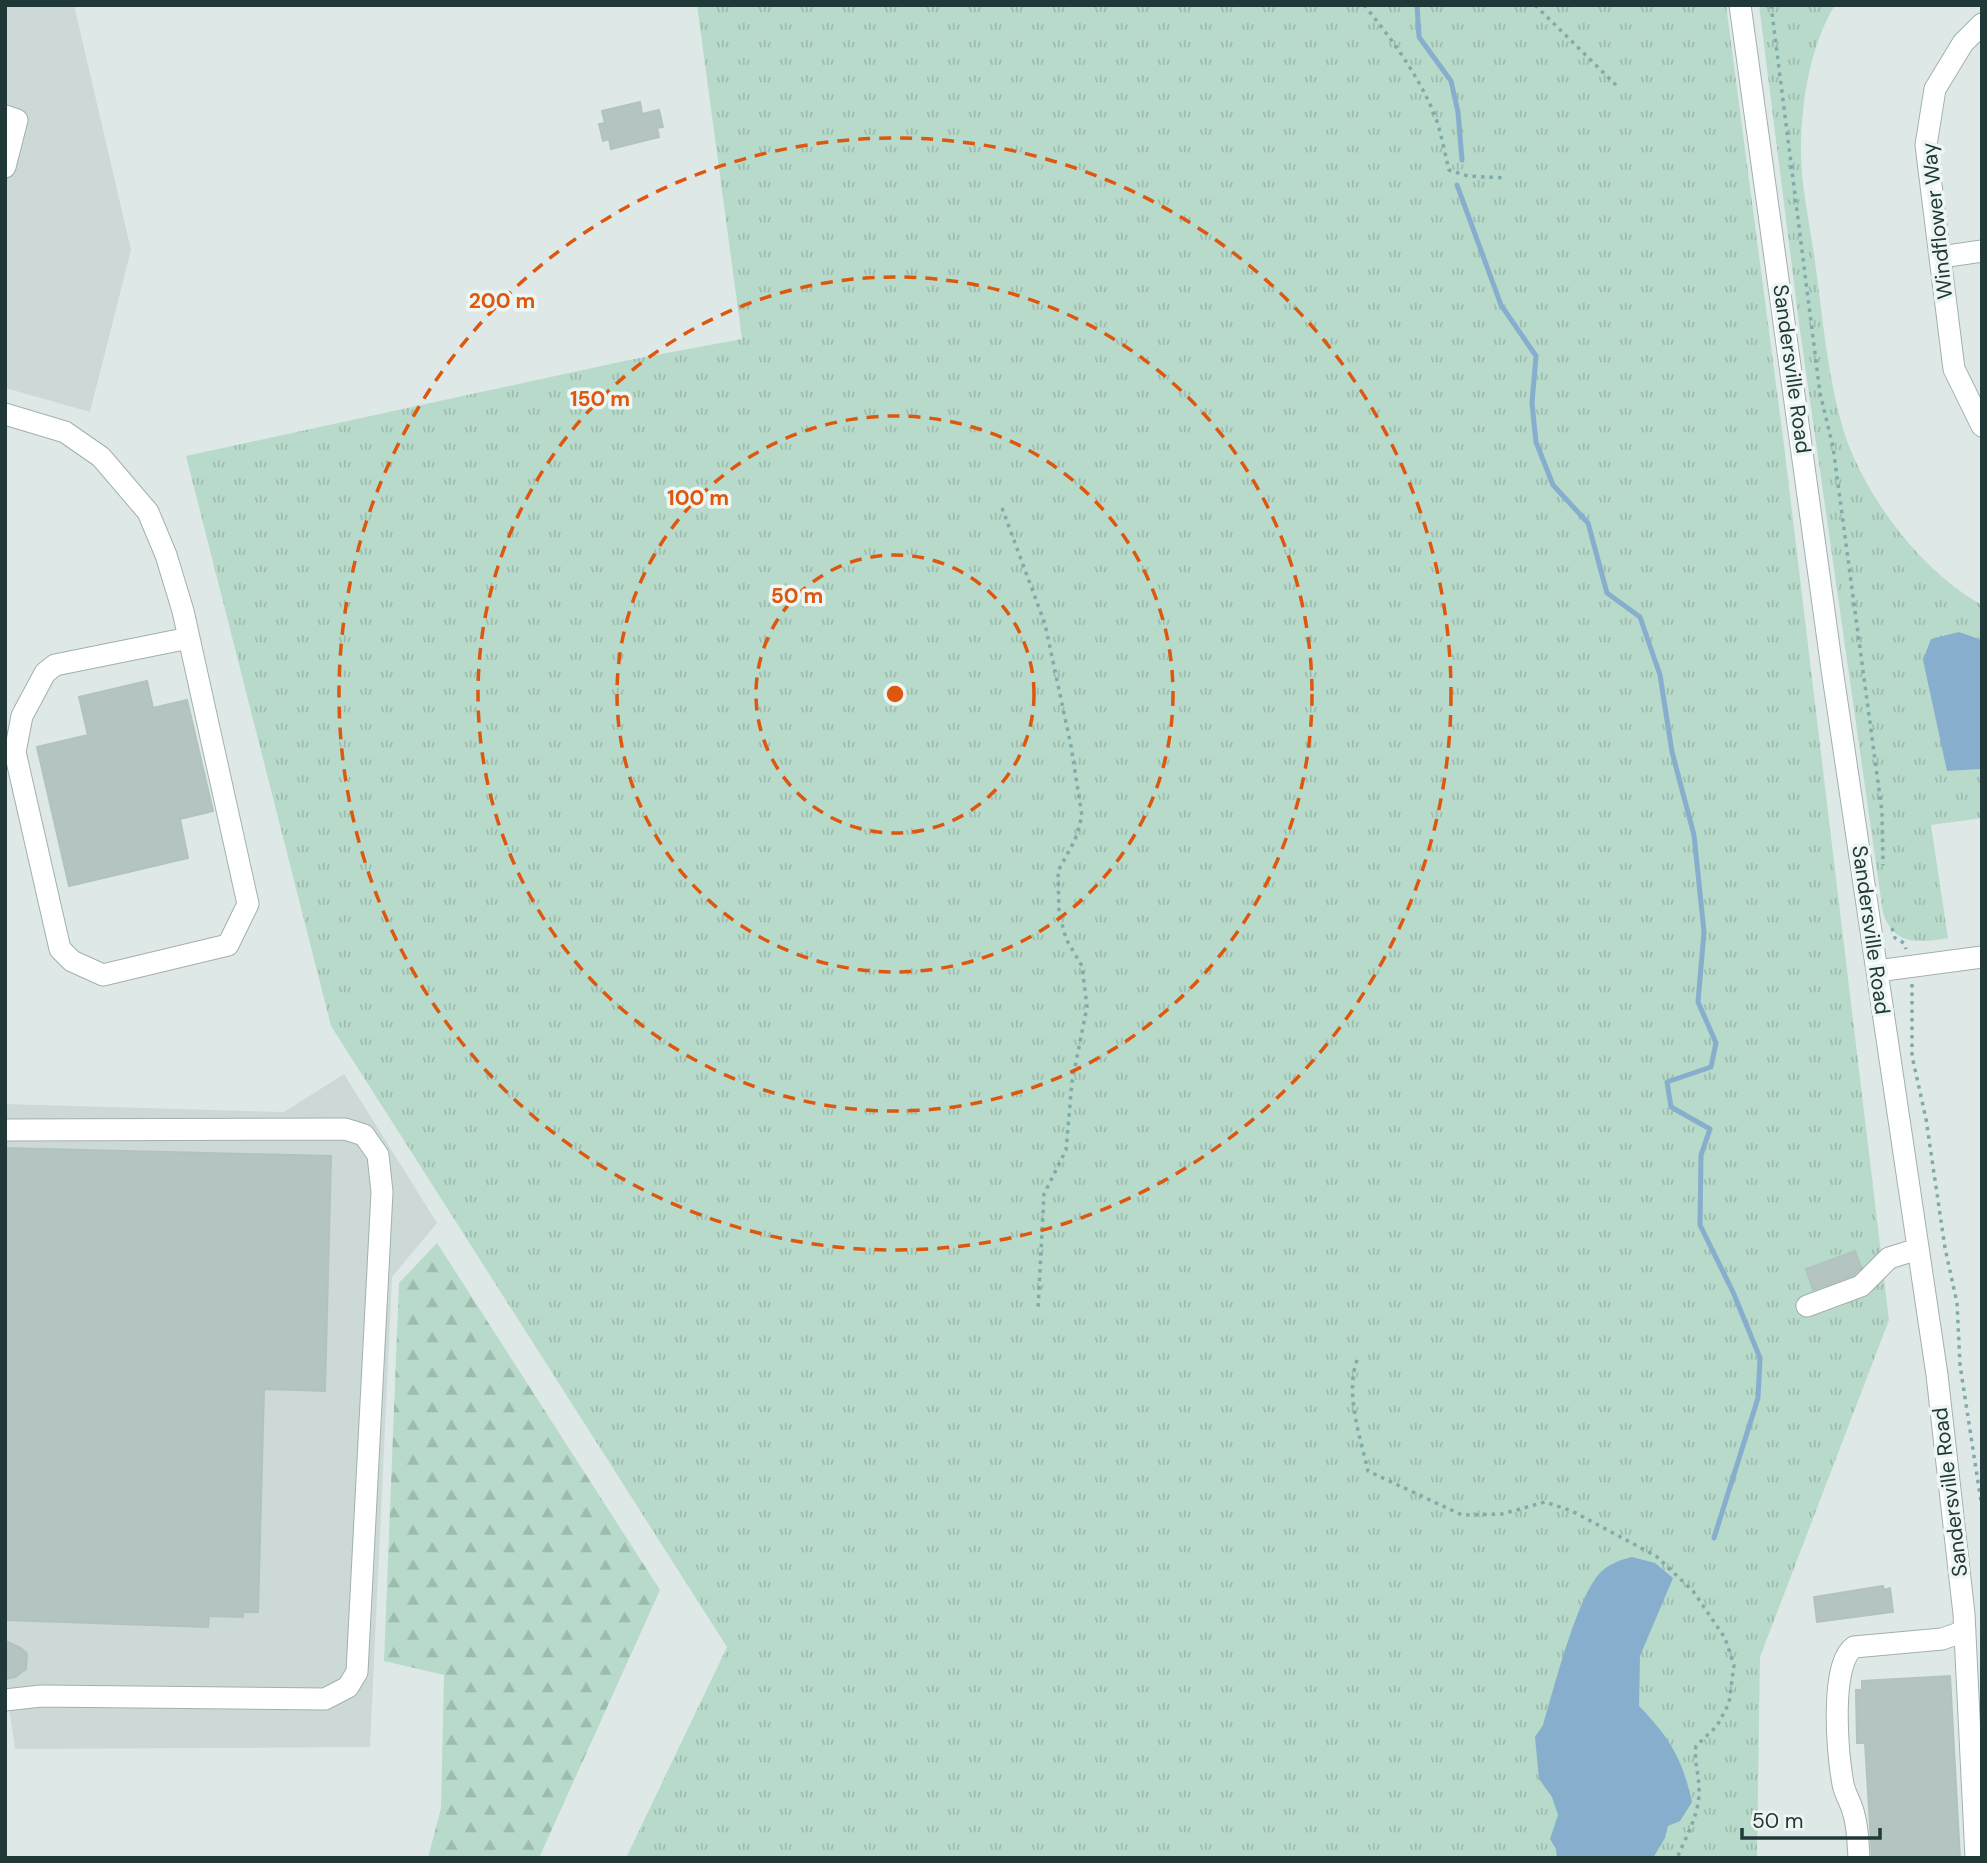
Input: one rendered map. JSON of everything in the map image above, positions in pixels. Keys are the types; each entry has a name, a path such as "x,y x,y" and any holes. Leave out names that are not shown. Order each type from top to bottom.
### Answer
{"street":[{"name":"Sandersville Road","path":"1740,5 1918,1248 1955,1526 1965,1631 1976,1858"},
{"name":"Windflower Way","path":"1982,24 1963,43 1935,89 1926,145 1954,369 1982,426"},
{"path":"5,116 17,120 5,167"},
{"path":"1941,257 1982,251"},
{"path":"5,414 65,432 101,457 123,479 148,512 166,555 189,638 248,904 228,944 103,975 72,961 60,949 15,752 22,716 45,673 55,665 189,638"},
{"path":"1877,971 1982,957"},
{"path":"5,1130 345,1129 364,1135 378,1155 382,1192 357,1672 348,1687 325,1699 41,1696 5,1700"},
{"path":"1807,1306 1861,1286 1889,1258 1918,1248"},
{"path":"1859,1858 1855,1815 1844,1787 1839,1747 1839,1685 1848,1651 1854,1647 1942,1639 1965,1631"}],"path":[{"path":"1364,5 1394,42 1420,85 1434,113 1449,170 1468,176 1506,178"},
{"path":"1535,5 1616,85"},
{"path":"1771,5 1820,393 1833,447 1882,812 1883,873"},
{"path":"1002,508 1045,624 1071,746 1082,816 1075,840 1058,871 1059,912 1066,939 1082,966 1087,1007 1072,1082 1066,1150 1044,1194 1038,1309"},
{"path":"1891,926 1895,937 1906,946 1910,967 1912,1056 1926,1119 1945,1248 1957,1303 1960,1366 1982,1508"},
{"path":"1356,1360 1352,1374 1352,1396 1368,1471 1462,1516 1502,1514 1545,1502 1572,1511 1656,1556 1693,1591 1726,1638 1734,1665 1729,1703 1717,1726 1696,1746 1694,1763 1699,1791 1695,1816 1676,1858"}],"shaded area":[{"path":"5,5 74,5 131,250 90,412 5,388"},
{"path":"344,1074 437,1223 392,1277 370,1747 15,1749 5,1678 5,1104 284,1112"}],"green space":[{"path":"697,5 1726,5 1784,445 1889,1320 1760,1657 1757,1858 626,1858 727,1647 331,1026 186,456 629,360 742,339"},
{"path":"1759,5 1835,5 1820,37 1809,72 1803,108 1801,158 1828,359 1838,412 1854,458 1891,521 1942,577 1982,605 1982,640 1959,632 1947,771 1982,769 1982,818 1931,825 1948,938 1918,941 1901,937 1888,924 1883,913 1799,323"},
{"path":"437,1243 660,1590 539,1858 428,1858 441,1808 444,1675 384,1661 399,1283"}],"water":[{"path":"1959,632 1982,640 1982,769 1947,771 1923,660 1931,639"},
{"path":"1632,1557 1655,1563 1673,1578 1640,1656 1639,1706 1667,1739 1684,1773 1692,1802 1680,1821 1668,1826 1665,1838 1653,1858 1557,1858 1556,1849 1550,1839 1558,1815 1552,1797 1539,1779 1535,1737 1543,1725 1566,1646 1590,1586 1606,1568"}],"building":[{"path":"640,102 642,114 659,110 663,127 657,128 659,137 611,149 609,139 603,141 599,124 605,123 602,111"},
{"path":"147,681 153,708 187,700 213,811 180,819 188,858 69,886 37,747 88,735 79,697"},
{"path":"5,1148 331,1156 325,1391 264,1389 258,1612 243,1612 243,1617 209,1616 208,1627 5,1620"},
{"path":"1855,1251 1861,1267 1854,1275 1813,1290 1806,1269"},
{"path":"1883,1586 1884,1590 1890,1588 1893,1612 1817,1622 1814,1597"},
{"path":"5,1641 21,1648 27,1654 26,1669 15,1677 5,1679"},
{"path":"1950,1676 1960,1858 1872,1858 1865,1743 1857,1743 1856,1690 1862,1690 1862,1681"}],"waterway":[{"path":"1417,5 1419,37 1451,81 1458,112 1462,160"},
{"path":"1457,185 1501,305 1536,356 1532,403 1536,442 1553,485 1588,523 1607,593 1640,617 1660,675 1672,752 1694,835 1704,932 1698,1002 1716,1043 1711,1067 1667,1082 1671,1107 1710,1129 1701,1155 1700,1225 1733,1292 1760,1358 1758,1398 1714,1538"}]}
